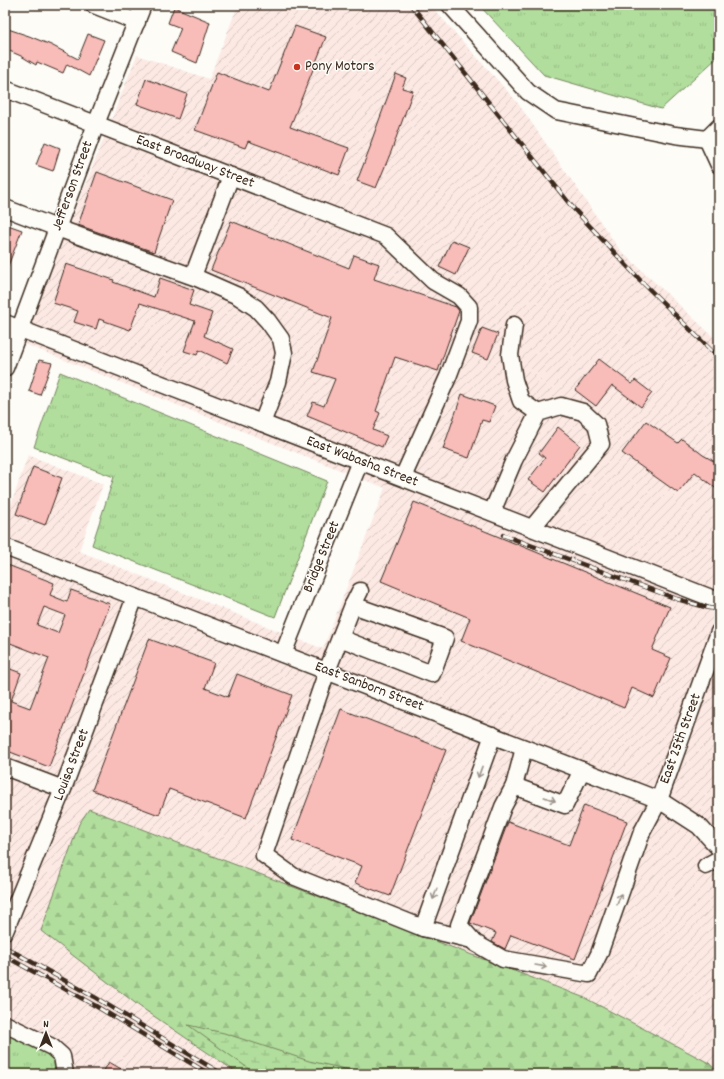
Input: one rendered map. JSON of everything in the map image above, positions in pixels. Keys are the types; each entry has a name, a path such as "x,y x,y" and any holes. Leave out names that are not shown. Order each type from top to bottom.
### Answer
{"street":[{"path":"94,5 137,22"},
{"name":"Jefferson Street","path":"5,368 96,124 143,5"},
{"path":"450,5 528,92 556,111 675,135 707,139"},
{"name":"East Broadway Street","path":"5,89 386,236 433,281 459,296 469,307 469,321 448,377 403,477"},
{"path":"707,139 719,127"},
{"path":"707,139 719,165"},
{"path":"193,276 231,176"},
{"path":"5,208 193,276 238,296 256,308 268,320 281,339 284,353 278,382 262,423"},
{"name":"East Wabasha Street","path":"5,323 719,601"},
{"path":"514,325 510,355 514,380 521,401 538,413"},
{"path":"492,512 514,460 538,413 561,406 583,412 596,424 601,444 532,528"},
{"name":"Bridge Street","path":"283,654 360,461"},
{"name":"East Sanborn Street","path":"5,547 659,800 699,826 719,848"},
{"name":"Louisa Street","path":"5,931 63,789 135,597"},
{"path":"340,638 432,674 445,638 357,598 340,638 327,671 264,855 293,876 423,928 472,940"},
{"name":"East 25th Street","path":"472,940 503,959 589,974 599,954 642,832 659,800 719,632"},
{"path":"423,928 493,735"},
{"path":"472,940 460,925 503,807 514,786 524,748"},
{"path":"5,767 63,789"},
{"path":"514,786 565,805 582,770"},
{"path":"5,1024 52,1047 62,1056 65,1074"}],"shaded area":[{"path":"238,5 430,5 517,102 620,250 719,342 719,1074 5,1074 5,522 28,455 103,484 79,551 323,649 385,488 22,343 137,55 209,79"}],"green space":[{"path":"479,5 719,5 719,56 661,109 544,75"},
{"path":"60,372 327,481 275,617 92,545 114,477 34,447"},
{"path":"89,809 585,998 709,1063 719,1074 239,1074 139,1006 41,931 79,824"},
{"path":"188,1025 224,1033 309,1061 373,1074 256,1074"},
{"path":"5,1032 54,1055 58,1070 56,1074 5,1074"}],"building":[{"path":"174,7 210,22 197,63 171,52 181,28 168,23"},
{"path":"295,26 326,37 290,127 349,148 339,175 248,141 245,148 195,130 217,72 269,92"},
{"path":"5,28 51,45 78,59 88,34 104,40 89,76 67,64 63,73 37,62 36,65 5,49"},
{"path":"396,74 406,78 402,88 413,91 376,188 357,181"},
{"path":"146,79 187,94 178,119 137,104"},
{"path":"45,142 60,148 53,171 36,165"},
{"path":"97,172 172,200 154,252 78,225"},
{"path":"231,221 349,268 354,255 379,264 374,279 456,307 459,311 438,371 395,357 376,411 380,413 373,430 387,436 382,447 307,416 313,402 324,406 335,379 313,372 332,318 211,270"},
{"path":"5,224 22,230 6,271 5,271"},
{"path":"452,240 469,247 456,275 439,267"},
{"path":"66,264 114,280 113,282 154,297 160,278 194,290 189,305 212,313 204,336 233,349 227,363 199,350 197,355 184,351 195,321 140,303 130,330 99,319 96,329 74,322 78,311 53,303"},
{"path":"482,328 498,334 488,359 472,353"},
{"path":"599,359 632,384 635,380 652,393 641,407 612,385 596,406 575,390"},
{"path":"39,360 52,363 40,395 29,391"},
{"path":"462,394 495,406 489,422 482,420 469,458 443,449"},
{"path":"646,421 678,443 682,439 703,455 719,464 719,491 695,472 678,493 622,453"},
{"path":"558,427 580,445 545,492 528,480 545,458 539,453"},
{"path":"33,467 62,478 45,525 16,514"},
{"path":"414,502 670,607 652,650 671,658 654,698 632,688 624,708 461,641 470,618 381,581"},
{"path":"5,564 54,583 50,595 67,602 71,590 110,604 49,767 5,750 5,667 21,673 11,701 30,708 49,658 5,641","holes":["44,607 65,615 58,633 37,625"]},
{"path":"149,639 214,663 205,688 228,697 237,674 292,695 246,818 169,789 159,815 92,790"},
{"path":"341,709 446,750 390,896 355,883 362,866 292,840"},
{"path":"584,805 627,821 575,959 511,935 505,949 492,942 496,933 470,923 508,822 569,845"},
{"path":"109,1062 130,1074 102,1074"}],"railway":[{"path":"411,5 573,208 640,280 719,358"},
{"path":"503,535 677,599 709,608 719,609"},
{"path":"5,947 96,998 222,1074"},
{"path":"5,956 94,1005 209,1074"}],"place":[{"name":"Pony Motors","path":"297,67"}]}
